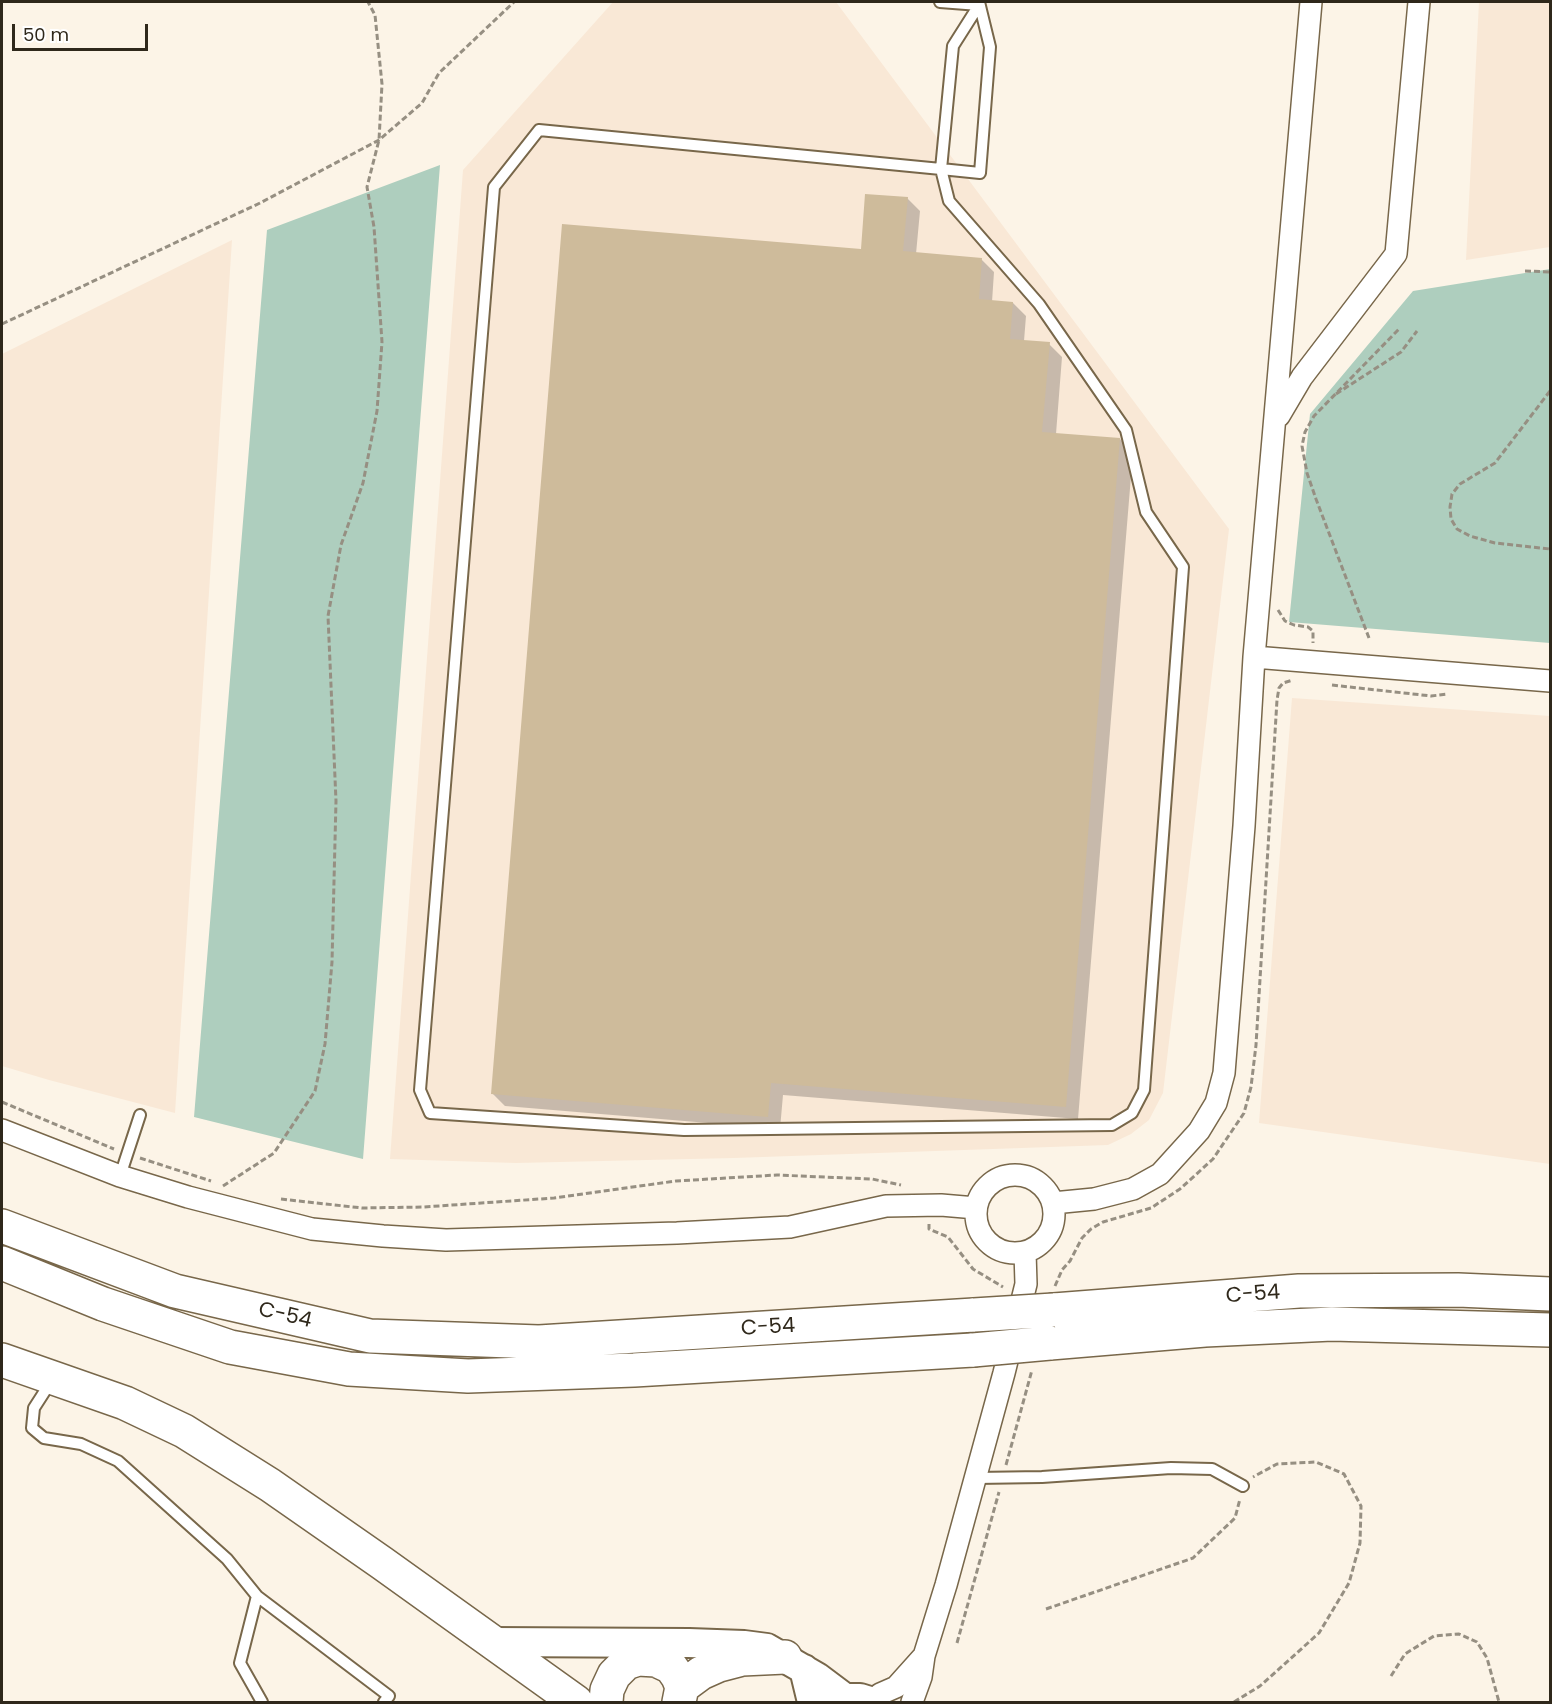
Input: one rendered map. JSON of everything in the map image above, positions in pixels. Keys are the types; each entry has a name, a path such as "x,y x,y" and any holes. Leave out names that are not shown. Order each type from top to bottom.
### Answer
{"main road":[{"name":"C-54","path":"2,1226 175,1291 370,1336 539,1342 974,1315 1053,1302 1299,1291 1458,1290 1551,1294"},
{"name":"C-54","path":"2,1263 103,1304 230,1347 349,1369 468,1376 634,1371 973,1350 1042,1352 1205,1329 1332,1324 1551,1330"},
{"path":"2,1360 125,1403 184,1431 317,1518 576,1702"},
{"path":"490,1642 744,1645 767,1648 856,1701"},
{"path":"606,1702 607,1690 614,1675 626,1664 638,1659 656,1660 671,1667 678,1677 681,1695"},
{"path":"681,1695 701,1673 719,1665 742,1659 794,1663"},
{"path":"794,1663 812,1702"}],"street":[{"path":"1053,1203 1094,1199 1133,1189 1160,1174 1199,1131 1216,1103 1224,1073 1244,826 1254,657 1311,2"},
{"path":"1275,422 1302,377 1396,254 1419,2"},
{"path":"1254,657 1551,681"},
{"path":"2,1130 120,1176 188,1197 312,1228 383,1236 446,1240 676,1233 790,1227 886,1206 941,1205 976,1208"},
{"path":"1012,1175 1026,1176 1047,1191 1053,1203 1052,1228 1036,1247 1025,1252 1012,1253 1000,1250 989,1243 981,1233 976,1221 976,1208 980,1196 988,1185 999,1178 1012,1175"},
{"path":"912,1702 976,1478 1026,1284 1025,1252"},
{"path":"856,1701 896,1687 924,1656"}],"lane":[{"path":"940,2 979,3"},
{"path":"979,3 953,46 941,169 949,201 1039,304 1126,430 1146,512 1183,567 1144,1090 1132,1113 1112,1125 684,1130 430,1113 420,1090 494,188 539,130 941,169 980,173 990,47 979,3"},
{"path":"120,1176 140,1115"},
{"path":"54,1377 34,1408 32,1428 44,1438 81,1444 118,1461 227,1559 257,1596 389,1696 384,1702"},
{"path":"976,1478 1041,1477 1171,1468 1212,1469 1243,1486"},
{"path":"257,1596 240,1664 262,1702"}],"path":[{"path":"231,1179 274,1153 315,1091 325,1044 332,963 336,801 328,616 341,545 363,483 377,411 382,342 374,227 368,187 379,140 382,84 375,15 368,2"},
{"path":"2,324 260,203 379,140 422,103 439,73 514,2"},
{"path":"1525,271 1551,272"},
{"path":"1369,638 1316,499 1307,473 1302,446 1305,432 1314,416 1329,398 1399,329"},
{"path":"1329,398 1401,352 1417,331"},
{"path":"1551,391 1495,463 1460,484 1452,494 1450,507 1451,519 1457,529 1470,536 1495,543 1551,549"},
{"path":"1053,1302 1062,1270 1091,1228 1103,1222 1151,1209 1180,1189 1213,1159 1244,1113 1251,1087 1256,1045 1278,694 1283,683 1292,680 1302,681"},
{"path":"1324,684 1431,696 1455,693"},
{"path":"2,1102 128,1154 235,1188"},
{"path":"279,1199 362,1209 424,1207 554,1198 676,1181 777,1175 873,1179 906,1186"},
{"path":"929,1229 948,1237 973,1269 989,1279"},
{"path":"957,1644 1003,1477 1042,1352"},
{"path":"1046,1609 1192,1558 1235,1518 1245,1481 1277,1464 1316,1462 1344,1474 1361,1506 1360,1543 1349,1582 1319,1634 1260,1686 1234,1702"},
{"path":"1391,1676 1405,1654 1434,1636 1459,1634 1477,1642 1487,1658 1499,1702"}],"shaded area":[{"path":"613,2 836,2 1229,529 1163,1093 1149,1120 1131,1134 1108,1145 516,1163 390,1159 463,170"},
{"path":"1479,2 1550,2 1550,247 1466,260"},
{"path":"232,240 175,1113 2,1066 2,354"},
{"path":"1292,698 1550,716 1550,1164 1259,1123"}],"green space":[{"path":"440,165 363,1159 194,1117 267,230"},
{"path":"1550,269 1550,643 1289,622 1310,414 1413,291"}],"building":[{"path":"865,194 908,197 903,251 982,258 979,299 1013,302 1010,339 1050,342 1042,432 1120,438 1066,1107 771,1083 768,1117 491,1094 562,224 861,249"}]}
